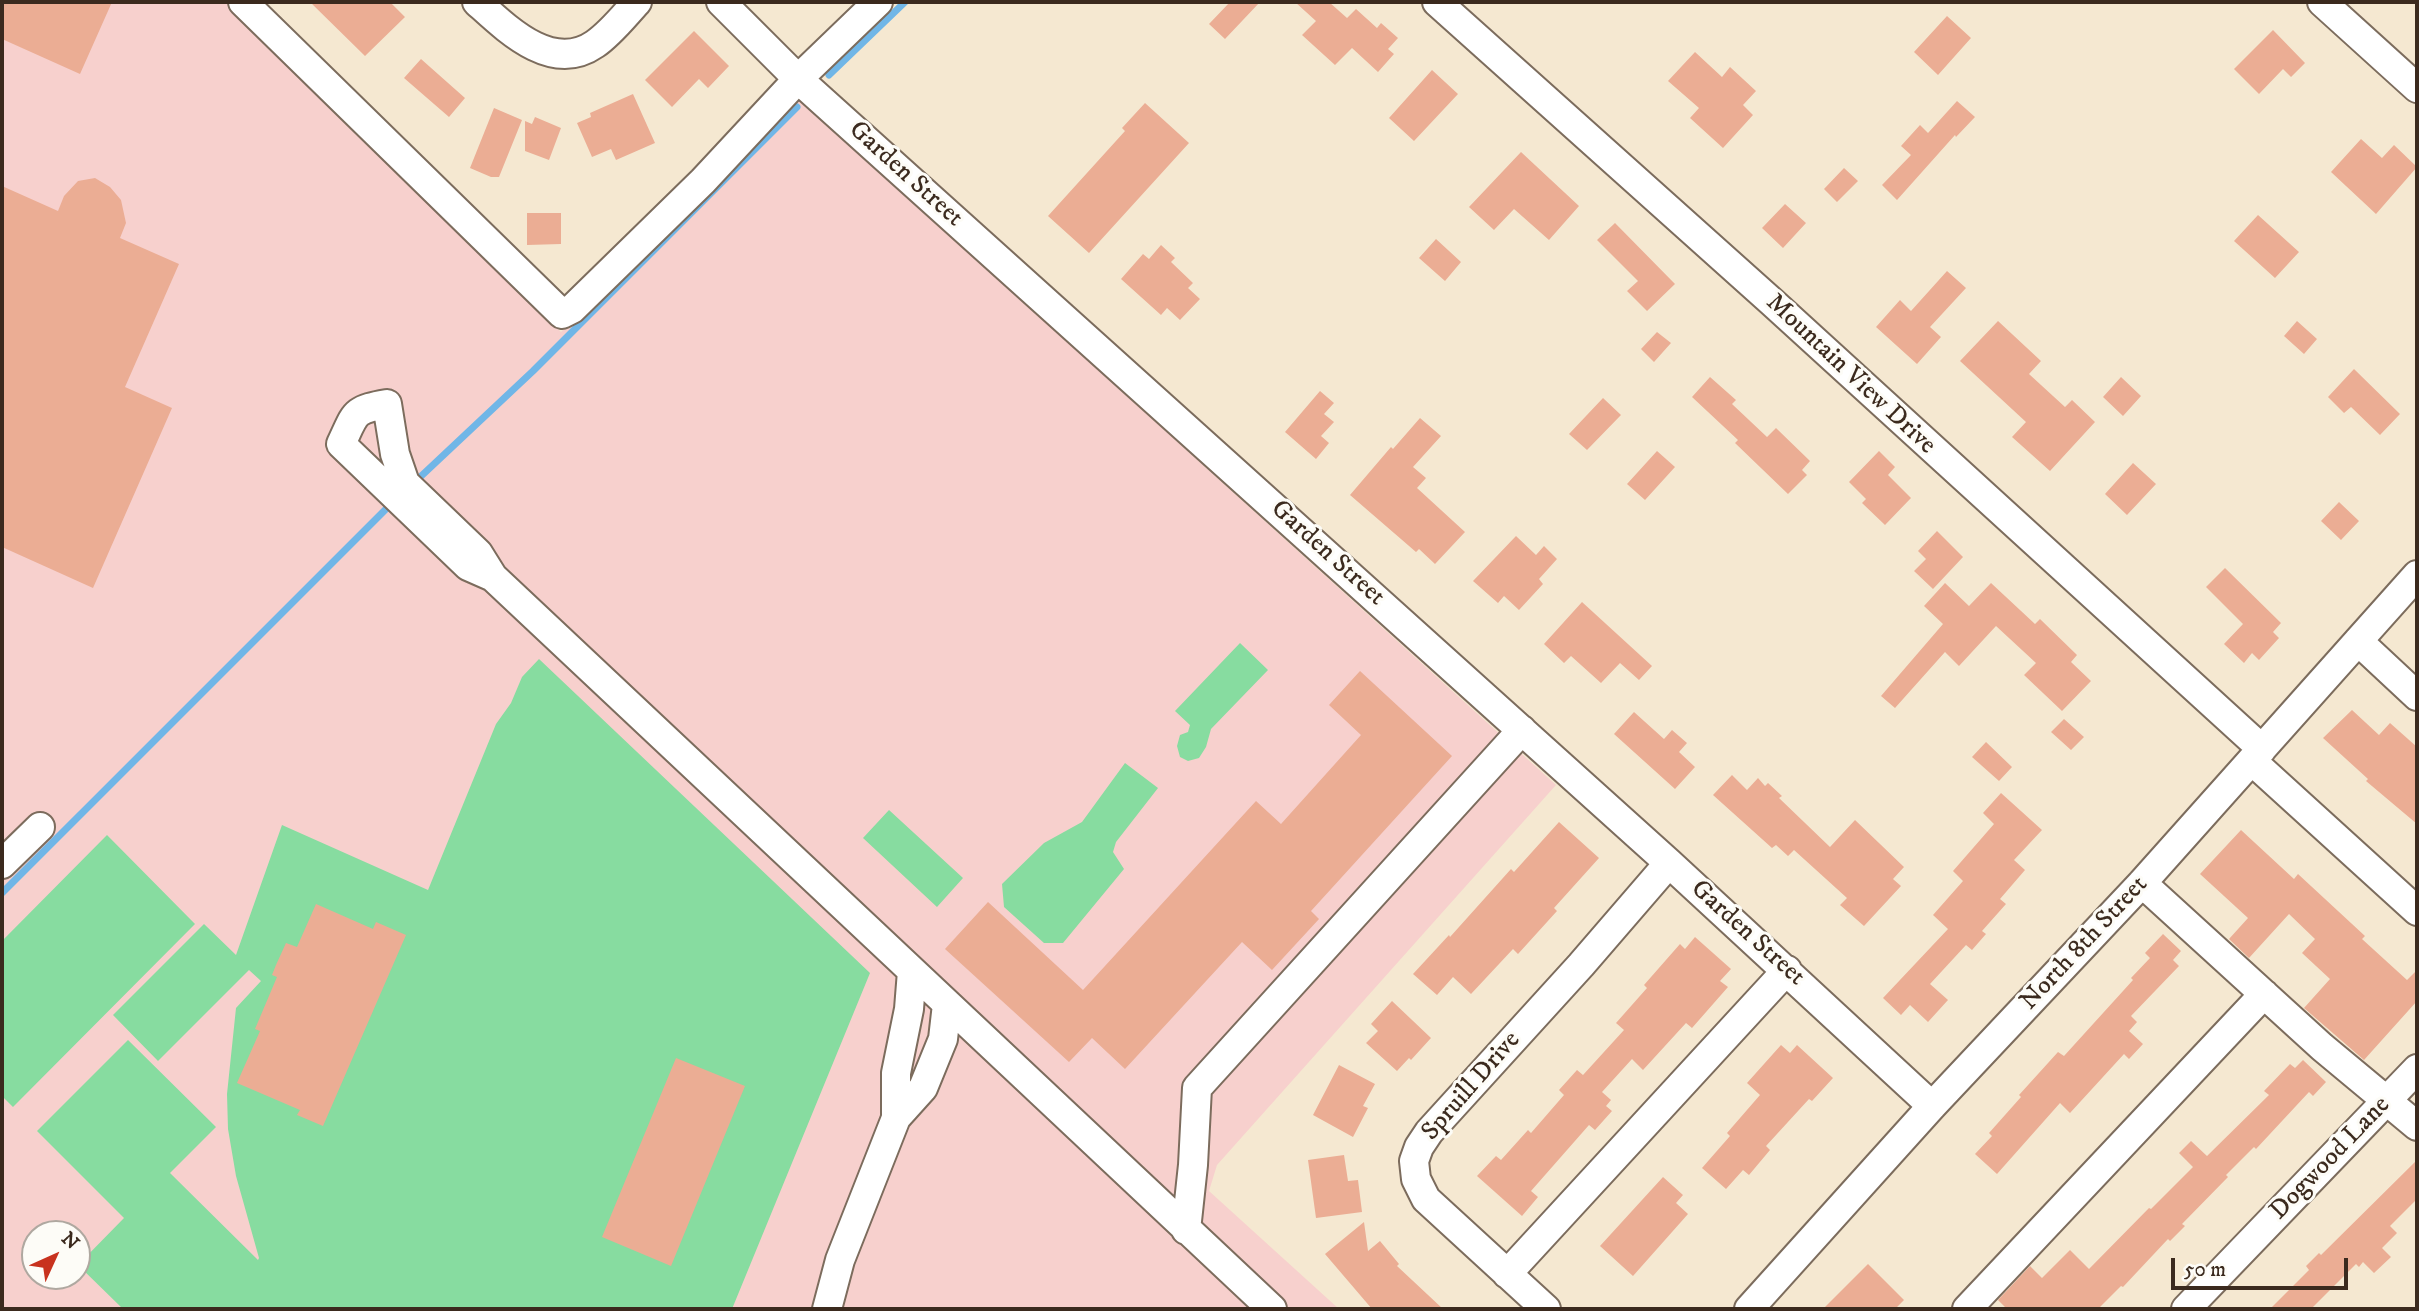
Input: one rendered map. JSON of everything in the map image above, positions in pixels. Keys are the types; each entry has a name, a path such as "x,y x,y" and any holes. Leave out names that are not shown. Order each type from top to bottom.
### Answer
{"street":[{"path":"243,2 562,314 572,309 703,181 798,79 878,2"},
{"path":"477,2 529,45 544,51 567,53 580,52 594,44 637,2"},
{"name":"Garden Street","path":"721,2 798,79 1669,863 1932,1106"},
{"name":"Mountain View Drive","path":"1437,2 1772,302 2257,755 2417,911"},
{"path":"2322,2 2417,88"},
{"path":"492,577 468,566 341,444 356,413 363,408 387,404 395,454 405,483 478,553 492,577 1272,1309"},
{"name":"North 8th Street","path":"1750,1309 1932,1106 2142,883 2417,575"},
{"path":"2358,641 2417,696"},
{"path":"1186,1230 1197,1088 1522,730"},
{"path":"2,864 40,827"},
{"name":"Spruill Drive","path":"1546,1309 1426,1199 1416,1179 1414,1161 1419,1147 1441,1117 1581,965 1669,863"},
{"path":"2142,883 2264,994 2417,1126"},
{"path":"1507,1274 1787,970"},
{"path":"896,1118 896,1073 909,1009 912,971"},
{"path":"1967,1309 2264,994"},
{"path":"827,1309 840,1260 896,1118 923,1088 943,1040 947,1004"},
{"name":"Dogwood Lane","path":"2186,1309 2417,1069"}],"shaded area":[{"path":"2,2 226,2 561,332 796,96 1556,785 1217,1165 1209,1191 1339,1309 2,1309"}],"green space":[{"path":"1240,643 1268,670 1211,729 1206,747 1199,758 1188,761 1180,757 1177,746 1180,735 1188,732 1190,725 1175,711"},
{"path":"539,659 870,973 732,1309 123,1309 91,1278 91,1252 124,1218 37,1131 128,1040 216,1127 170,1173 258,1260 236,1176 228,1129 227,1094 236,1008 261,981 249,970 158,1061 113,1015 204,924 236,955 282,825 428,890 496,724 511,703 522,677"},
{"path":"1125,763 1158,788 1116,842 1113,852 1124,869 1063,943 1044,943 1004,907 1002,884 1044,843 1082,822"},
{"path":"889,810 963,878 937,907 863,838"},
{"path":"107,835 195,924 13,1107 2,1096 2,941"}],"building":[{"path":"2,2 112,2 80,74 2,39"},
{"path":"310,2 390,2 405,17 365,56"},
{"path":"1230,2 1260,2 1225,39 1209,24"},
{"path":"1295,2 1329,2 1347,18 1356,9 1377,28 1381,23 1398,38 1388,49 1394,54 1378,72 1352,48 1335,65 1302,35 1316,21"},
{"path":"1947,16 1971,38 1938,75 1914,52"},
{"path":"2273,30 2305,63 2291,77 2283,69 2259,94 2234,69"},
{"path":"694,31 729,66 708,88 699,79 672,107 645,80"},
{"path":"1695,52 1722,77 1730,67 1756,91 1743,105 1753,115 1723,148 1690,118 1699,108 1668,81"},
{"path":"421,59 465,98 449,117 404,78"},
{"path":"1432,70 1458,94 1414,141 1389,118"},
{"path":"633,94 655,143 616,160 611,149 592,157 577,123 591,117 590,113"},
{"path":"1957,101 1975,117 1956,137 1955,135 1897,200 1882,185 1911,155 1901,146 1920,125 1928,133"},
{"path":"1145,103 1189,143 1089,253 1048,216 1125,131 1122,128"},
{"path":"494,108 522,120 499,177 491,177 470,168"},
{"path":"535,117 561,128 549,160 525,151 525,121 532,124"},
{"path":"2361,139 2382,158 2394,145 2417,167 2376,214 2331,172"},
{"path":"1521,152 1579,206 1549,240 1514,209 1494,230 1469,207"},
{"path":"1844,168 1858,181 1837,202 1824,189"},
{"path":"95,178 110,187 121,200 126,223 120,238 179,264 125,387 172,408 93,588 2,547 2,186 58,211 64,196 78,181"},
{"path":"1785,204 1806,223 1783,248 1762,228"},
{"path":"527,213 561,213 561,244 527,245"},
{"path":"2258,215 2299,252 2275,278 2234,241"},
{"path":"1615,223 1675,284 1647,311 1627,291 1638,281 1597,240"},
{"path":"1436,239 1461,262 1445,281 1419,258"},
{"path":"1161,245 1175,258 1171,262 1193,283 1188,288 1200,299 1180,320 1167,308 1161,315 1121,279 1143,254 1149,259"},
{"path":"1947,271 1966,288 1930,327 1941,337 1917,364 1876,327 1900,300 1911,311"},
{"path":"1998,321 2041,361 2029,374 2065,407 2072,400 2095,422 2050,471 2012,437 2026,422 1960,361"},
{"path":"2297,321 2317,339 2304,354 2284,336"},
{"path":"1657,332 1671,343 1654,362 1641,349"},
{"path":"2354,369 2400,414 2380,435 2351,407 2344,413 2328,397"},
{"path":"1710,377 1736,400 1732,404 1767,437 1776,428 1810,461 1802,470 1807,475 1788,494 1735,443 1738,440 1692,397"},
{"path":"2121,377 2141,396 2123,416 2103,397"},
{"path":"1320,391 1334,403 1324,414 1334,422 1321,436 1329,443 1316,459 1285,432"},
{"path":"1603,398 1621,415 1587,450 1569,434"},
{"path":"1420,418 1441,436 1413,467 1426,478 1417,488 1465,532 1435,564 1419,549 1416,552 1350,495"},
{"path":"1657,451 1675,467 1645,500 1627,484"},
{"path":"1879,451 1895,467 1888,475 1911,498 1885,525 1862,503 1866,499 1849,482"},
{"path":"2133,463 2156,484 2127,515 2105,494"},
{"path":"2339,502 2359,521 2341,540 2321,521"},
{"path":"1937,531 1963,557 1933,589 1914,571 1926,559 1918,551"},
{"path":"1516,536 1536,555 1544,546 1557,559 1539,579 1543,584 1519,610 1504,596 1498,603 1473,581"},
{"path":"2225,568 2281,623 2273,632 2279,638 2259,660 2252,653 2244,663 2224,644 2243,624 2206,587"},
{"path":"1945,583 1969,606 1991,583 2035,624 2040,619 2077,655 2071,662 2091,681 2062,711 2024,675 2036,663 1996,626 1959,666 1945,652 1895,708 1881,696 1943,624 1924,606"},
{"path":"1582,602 1652,666 1639,680 1620,663 1601,683 1571,656 1564,663 1544,644"},
{"path":"1360,671 1452,756 1311,911 1319,919 1272,970 1242,942 1125,1069 1092,1038 1069,1062 945,949 988,902 1083,990 1256,801 1281,824 1361,735 1329,705"},
{"path":"2352,710 2379,735 2390,723 2417,747 2417,824 2366,781 2368,779 2323,738"},
{"path":"1634,712 1664,739 1672,730 1687,743 1679,752 1695,767 1675,789 1614,734"},
{"path":"2064,719 2084,737 2071,750 2051,732"},
{"path":"1986,742 2012,767 1999,781 1972,757"},
{"path":"1732,775 1747,790 1758,778 1765,786 1768,783 1782,796 1779,798 1830,847 1855,820 1904,867 1893,879 1901,886 1864,926 1840,905 1847,898 1794,850 1788,856 1776,845 1772,848 1713,795"},
{"path":"2001,793 2042,830 2014,860 2025,870 2000,899 2006,904 1982,931 1986,934 1972,950 1966,945 1930,984 1948,1000 1928,1022 1910,1005 1901,1015 1883,998 1948,929 1933,915 1963,881 1953,871 1994,824 1983,813"},
{"path":"1559,822 1599,858 1554,908 1557,911 1518,954 1513,949 1471,994 1453,977 1437,995 1413,974 1511,869 1514,872"},
{"path":"2241,830 2294,879 2298,874 2365,936 2362,939 2407,980 2417,970 2417,1001 2364,1060 2304,1008 2330,979 2302,953 2315,939 2289,914 2249,958 2229,939 2248,918 2200,874"},
{"path":"316,904 373,929 376,922 406,935 323,1126 297,1115 300,1110 237,1083 260,1031 255,1029 277,977 272,975 276,965 286,943 297,947"},
{"path":"2163,934 2181,951 2173,960 2179,966 2131,1016 2137,1022 2129,1031 2143,1044 2129,1059 2124,1054 2070,1113 2060,1103 1997,1174 1975,1154 1992,1136 1989,1133 2058,1052 2064,1056 2133,980 2131,978 2150,958 2145,953"},
{"path":"1695,937 1731,969 1720,981 1728,987 1692,1028 1686,1023 1643,1070 1632,1059 1602,1092 1611,1100 1606,1106 1612,1111 1595,1130 1589,1125 1531,1191 1538,1197 1522,1216 1477,1176 1496,1156 1501,1160 1528,1130 1531,1133 1564,1095 1559,1090 1577,1070 1583,1075 1624,1030 1616,1023 1647,988 1644,985 1680,944 1685,949"},
{"path":"1392,1001 1431,1038 1397,1071 1366,1043 1378,1031 1371,1024"},
{"path":"1781,1045 1790,1053 1797,1045 1833,1078 1812,1101 1809,1099 1766,1146 1770,1150 1749,1175 1743,1170 1726,1189 1702,1168 1730,1136 1727,1133 1760,1095 1747,1083"},
{"path":"676,1058 745,1086 671,1266 602,1237"},
{"path":"2303,1060 2326,1082 2313,1096 2309,1092 2256,1149 2254,1147 2226,1175 2228,1177 2182,1224 2185,1226 2170,1241 2168,1239 2123,1287 2098,1309 2007,1309 1998,1300 2030,1266 2042,1278 2070,1250 2089,1269 2193,1167 2179,1153 2191,1141 2207,1156 2269,1095 2264,1091 2290,1064 2295,1068"},
{"path":"1339,1065 1375,1084 1363,1106 1368,1108 1353,1137 1313,1115"},
{"path":"1344,1155 1348,1181 1358,1180 1362,1212 1316,1218 1308,1160"},
{"path":"2417,1160 2417,1199 2390,1226 2397,1233 2382,1248 2391,1257 2374,1273 2363,1262 2359,1267 2356,1264 2311,1309 2270,1309 2309,1270 2306,1266 2319,1253 2321,1255"},
{"path":"1663,1177 1683,1195 1676,1203 1688,1214 1633,1276 1600,1246"},
{"path":"1364,1222 1368,1251 1380,1241 1399,1264 1397,1266 1443,1309 1372,1309 1325,1254"},
{"path":"1868,1264 1904,1300 1895,1309 1823,1309"}],"waterway":[{"path":"829,75 905,2"},
{"path":"417,480 533,371 797,107"},
{"path":"2,893 387,508"}]}
